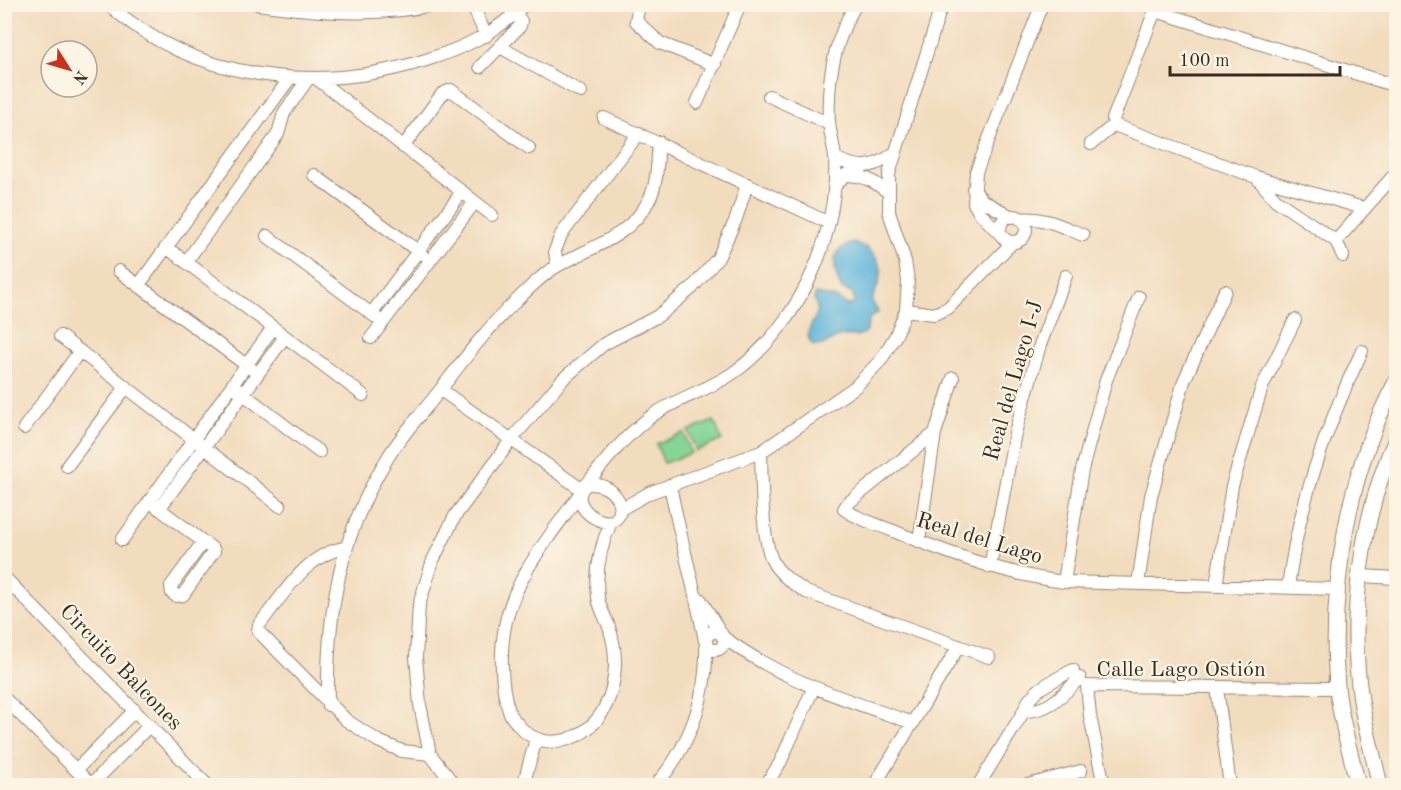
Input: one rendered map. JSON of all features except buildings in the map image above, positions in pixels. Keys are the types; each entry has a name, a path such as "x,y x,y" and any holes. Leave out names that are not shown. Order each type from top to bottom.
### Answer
{"main road":[{"path":"1358,786 1337,688 1336,589 1342,539 1372,434 1396,382"},
{"path":"1380,786 1361,700 1356,639 1360,576 1374,502 1396,439"}],"street":[{"path":"108,4 125,20 167,45 214,65 290,78 313,79 366,75 410,65 459,49 486,36 525,4"},
{"path":"257,4 359,12 390,12 437,4"},
{"path":"472,4 486,36"},
{"path":"698,102 740,4"},
{"path":"582,489 596,484 610,490 619,500 621,509 619,515 611,522 599,561 598,599 610,629 615,662 614,685 605,709 592,726 575,739 554,742 536,739 523,730 509,713 502,671 506,621 524,573 582,489 618,444 651,416 734,372 766,341 793,306 814,269 829,223 835,158 829,124 829,87 833,59 842,32 856,4"},
{"path":"621,509 649,493 761,452 855,387 881,360 896,335 906,310 908,281 905,261 889,212 888,192 893,154 942,4"},
{"path":"1013,242 1001,235 979,212 974,203 973,189 976,172 1042,4"},
{"path":"637,5 636,21 660,43 715,65"},
{"path":"1114,124 1113,119 1152,9 1396,86"},
{"path":"480,67 520,26 521,21 515,14"},
{"path":"500,46 581,92"},
{"path":"138,286 290,78"},
{"path":"186,262 278,134 284,113 313,79"},
{"path":"313,79 492,215"},
{"path":"403,147 442,94 451,90 529,148"},
{"path":"768,96 829,124"},
{"path":"604,118 829,223"},
{"path":"259,120 278,134"},
{"path":"1091,144 1114,124"},
{"path":"1114,124 1256,177 1363,208"},
{"path":"557,266 555,251 561,235 639,133"},
{"path":"328,705 327,655 332,607 345,548 368,491 392,452 485,332 518,299 557,266 619,235 636,220 649,200 656,181 659,142"},
{"path":"835,158 853,166 868,168 893,154"},
{"path":"1336,241 1396,173"},
{"path":"314,175 430,261"},
{"path":"834,187 845,176 860,175 873,180 888,192"},
{"path":"1256,177 1276,200 1336,241 1343,256"},
{"path":"455,786 430,754 420,705 416,657 419,605 433,560 455,516 511,440 563,379 604,345 658,316 692,288 718,258 736,219 747,184"},
{"path":"973,189 983,201 1024,224 1024,235"},
{"path":"372,314 462,192"},
{"path":"371,338 474,202"},
{"path":"1001,235 1002,223 1016,218 1051,222 1083,235"},
{"path":"906,310 934,314 948,308 1013,242 1051,222"},
{"path":"267,236 383,323"},
{"path":"166,247 272,329 363,395"},
{"path":"119,271 258,374"},
{"name":"Real del Lago I-J","path":"990,567 1015,433 1040,345 1066,276"},
{"path":"1138,584 1151,496 1184,381 1225,291"},
{"path":"1064,582 1082,470 1106,380 1139,297"},
{"path":"1215,585 1232,486 1262,387 1295,320"},
{"path":"154,505 194,438 272,329"},
{"path":"60,336 280,506"},
{"path":"122,540 205,447 284,338"},
{"path":"24,428 80,351"},
{"path":"1288,587 1294,547 1311,477 1334,410 1362,351"},
{"path":"919,541 935,433 953,378"},
{"path":"232,385 319,452"},
{"path":"67,466 126,387"},
{"path":"441,390 582,489 588,514 598,520 611,522"},
{"name":"Real del Lago","path":"935,433 847,504 844,509 919,541 990,567 1064,582 1336,589"},
{"path":"761,452 767,544 774,563 787,579 806,592 989,657"},
{"path":"655,786 682,749 698,712 707,670 706,642 695,590 683,554 670,485"},
{"path":"154,505 204,542"},
{"path":"345,548 328,550 313,561 259,625 258,631 328,705 346,720 378,741 402,751 430,754"},
{"path":"1360,576 1396,578"},
{"name":"Circuito Balcones","path":"4,577 208,786"},
{"path":"695,590 722,641 745,652 770,669 813,689 913,723"},
{"path":"706,642 710,649 722,641"},
{"path":"707,670 722,641"},
{"path":"874,786 959,646"},
{"path":"978,786 1024,711 1027,701 1043,686 1077,675"},
{"path":"1024,711 1040,711 1052,705 1077,675"},
{"name":"Calle Lago Ostión","path":"1104,786 1090,716 1077,675 1217,688 1337,688"},
{"path":"1217,688 1230,786"},
{"path":"765,786 780,763 813,689"},
{"path":"4,698 91,785 150,725"},
{"path":"76,770 135,710"},
{"path":"523,786 536,739"},
{"path":"93,753 108,767"},
{"path":"1024,786 1082,771"}],"green space":[{"path":"714,421 722,440 696,451 688,431"},
{"path":"684,433 691,453 664,463 656,444"}],"water":[{"path":"853,243 867,248 879,263 880,280 872,301 878,312 869,319 866,332 863,334 842,336 825,344 813,345 808,332 817,312 814,297 816,294 836,298 848,306 855,302 852,293 842,289 835,268 836,255 839,250"}]}
